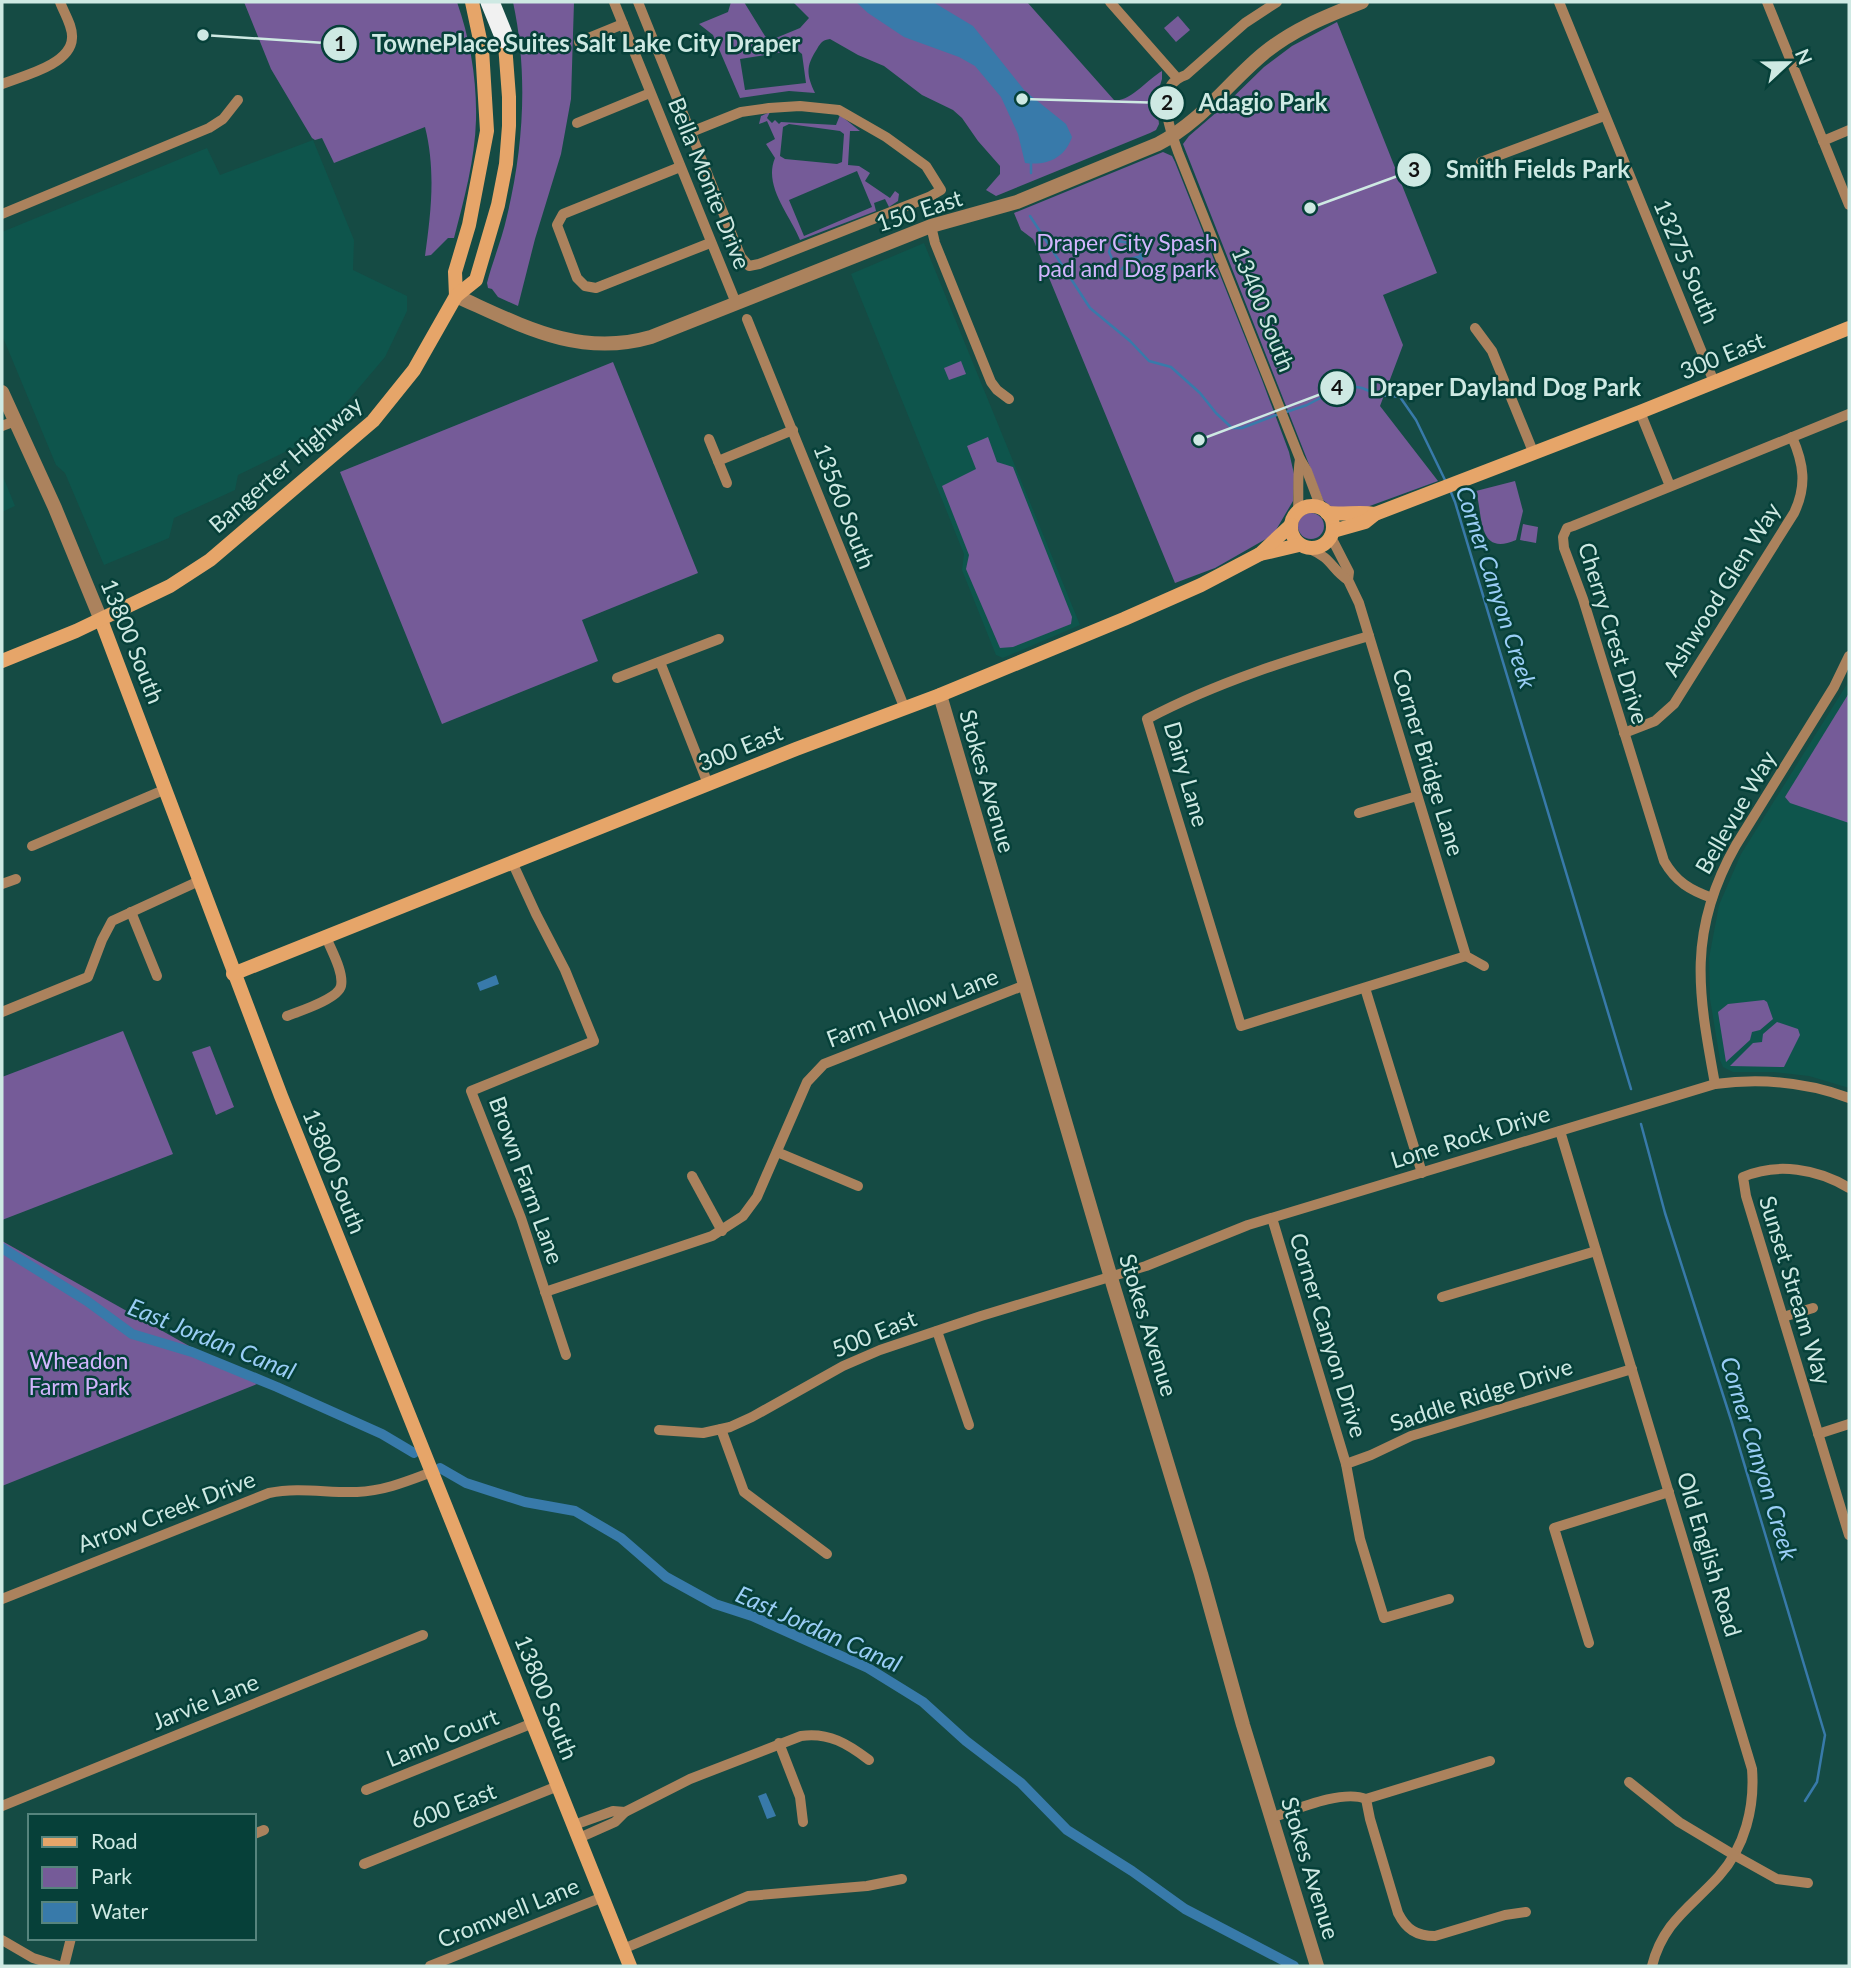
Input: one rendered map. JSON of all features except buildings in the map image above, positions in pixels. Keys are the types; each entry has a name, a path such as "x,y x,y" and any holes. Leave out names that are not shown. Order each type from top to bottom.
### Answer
{"highway":[{"path":"490,2 505,39"}],"main road":[{"name":"Bangerter Highway","path":"456,296 455,272 469,225 488,131 482,49 472,2"},
{"name":"Bangerter Highway","path":"2,662 101,620 170,586 210,560 373,421 414,370 456,296 476,279 498,205 509,126 505,39 498,2"},
{"name":"300 East","path":"1332,534 1365,522 1376,514 1849,328"},
{"path":"1309,506 1324,511 1332,522 1332,534 1322,546 1305,547 1292,536 1290,525 1298,511 1309,506"},
{"name":"300 East","path":"1324,511 1341,514 1361,511 1376,514"},
{"name":"300 East","path":"233,974 708,784 940,695 1201,586 1260,554 1290,525"},
{"name":"300 East","path":"1260,554 1305,547"},
{"name":"13800 South","path":"101,620 233,974 631,1966"}],"street":[{"path":"2,84 56,62 66,54 71,45 72,34 60,2"},
{"name":"Bella Monte Drive","path":"614,2 736,303"},
{"path":"638,2 741,257 749,265 758,264 922,200 941,190 926,166 886,137 839,110 794,106 752,110 691,132"},
{"path":"1110,2 1177,78 1186,75 1245,23 1276,2"},
{"name":"150 East","path":"456,296 548,336 568,341 605,344 651,337 931,226 1017,202 1172,136 1204,112 1251,65 1278,43 1317,20 1362,2"},
{"name":"13275 South","path":"1559,2 1714,382"},
{"path":"1767,2 1849,205"},
{"path":"579,42 623,24"},
{"name":"13400 South","path":"1177,78 1169,89 1166,104 1172,136 1285,422 1324,511"},
{"path":"577,123 650,93"},
{"path":"2,214 209,128 223,119 238,100"},
{"path":"1481,162 1604,116"},
{"path":"1823,141 1849,131"},
{"path":"680,167 563,214 557,225 577,278 585,286 596,288 710,243"},
{"path":"931,226 935,243 991,382 1009,399"},
{"name":"13560 South","path":"747,319 905,709"},
{"path":"1475,328 1492,351 1534,454"},
{"name":"13800 South","path":"2,392 8,423 55,509 101,620"},
{"path":"1640,412 1670,486"},
{"name":"Cherry Crest Drive","path":"1712,898 1687,888 1664,861 1583,599 1564,548 1563,537 1570,527 1849,414"},
{"path":"718,461 793,430"},
{"name":"Ashwood Glen Way","path":"1624,733 1655,721 1674,704 1794,513 1804,474 1792,437"},
{"path":"709,439 727,482"},
{"name":"13400 South","path":"1298,511 1300,491 1297,473 1300,459"},
{"name":"Corner Bridge Lane","path":"1332,534 1349,572 1348,580"},
{"name":"Corner Bridge Lane","path":"1305,547 1329,559 1348,580 1359,603 1466,956"},
{"name":"Dairy Lane","path":"1365,988 1241,1026 1147,719 1168,707 1264,669 1369,636"},
{"path":"617,678 719,639"},
{"name":"Bellevue Way","path":"1715,1084 1700,986 1703,936 1712,898 1736,845 1834,687 1849,656"},
{"path":"660,662 708,784"},
{"name":"Stokes Avenue","path":"940,695 1110,1277 1317,1966"},
{"path":"32,846 166,789"},
{"path":"1359,813 1417,796"},
{"name":"Brown Farm Lane","path":"513,863 565,970 594,1041 471,1091 507,1180 566,1355"},
{"path":"2,884 16,879"},
{"path":"2,1012 88,977 112,921 199,881"},
{"path":"131,912 157,976"},
{"path":"287,1016 336,996 341,986 326,937"},
{"path":"1422,1173 1365,988 1466,956 1484,966"},
{"name":"Farm Hollow Lane","path":"545,1292 722,1231 751,1207 762,1188 807,1082 824,1064 1025,985"},
{"name":"Lone Rock Drive","path":"1110,1277 1156,1262 1227,1232 1715,1084 1744,1081 1786,1083 1826,1090 1849,1098"},
{"name":"Old English Road","path":"1560,1131 1752,1769 1749,1815 1734,1855 1719,1875 1673,1922 1652,1966"},
{"path":"777,1152 858,1186"},
{"name":"Sunset Stream Way","path":"1849,1188 1829,1178 1797,1170 1762,1170 1743,1177 1746,1196 1849,1535"},
{"path":"692,1176 722,1231"},
{"name":"Corner Canyon Drive","path":"1272,1218 1346,1464 1360,1539 1384,1618 1450,1599"},
{"path":"1442,1297 1596,1251"},
{"name":"500 East","path":"659,1430 693,1433 721,1429 745,1421 853,1362 937,1331 1110,1277"},
{"path":"1783,1317 1813,1308"},
{"path":"937,1331 969,1424"},
{"name":"Saddle Ridge Drive","path":"1346,1464 1411,1436 1632,1369"},
{"path":"1818,1434 1849,1424"},
{"path":"721,1429 744,1492 827,1554"},
{"name":"Arrow Creek Drive","path":"2,1599 269,1493 295,1489 360,1492 387,1488 432,1472"},
{"path":"1589,1643 1554,1528 1669,1492"},
{"name":"Jarvie Lane","path":"2,1806 423,1635"},
{"name":"Lamb Court","path":"366,1790 533,1723"},
{"path":"576,1831 613,1811 625,1812 690,1779 801,1736 823,1735 845,1743 869,1760"},
{"path":"779,1743 800,1797 803,1822"},
{"path":"1271,1818 1329,1800 1354,1796 1366,1799 1490,1761"},
{"path":"1629,1782 1679,1822 1734,1855 1777,1879 1808,1883"},
{"name":"600 East","path":"364,1864 558,1786"},
{"path":"1366,1799 1398,1913 1404,1924 1413,1931 1424,1936 1440,1935 1505,1915 1526,1912"},
{"path":"624,1949 748,1896 867,1886 902,1879"},
{"name":"Cromwell Lane","path":"430,1966 603,1897"},
{"path":"2,1940 33,1958 61,1966 70,1940"}],"shaded area":[{"path":"313,140 354,240 353,270 407,296 407,311 385,357 335,416 297,446 238,475 235,490 174,518 169,538 104,565 65,473 56,465 2,335 2,232 207,148 220,175"},
{"path":"924,243 1080,625 1003,658 996,655 962,570 964,554 851,274"},
{"path":"2,474 15,506 2,512"},
{"path":"1847,671 1849,1088 1809,1076 1773,1072 1733,1072 1723,1067 1710,999 1709,958 1719,905 1741,854 1847,684"}],"green space":[{"path":"244,2 457,2 472,60 476,120 471,164 454,238 448,238 431,255 425,256 431,207 431,176 425,127 334,163 322,138 312,138 271,69"},
{"path":"513,2 574,2 571,99 561,154 518,306 498,297 488,288 487,283 513,190 520,136 521,55"},
{"path":"731,2 744,2 765,36 771,40 800,28 809,18 793,2 1027,2 1114,100 1126,98 1162,71 1156,98 1159,124 1156,130 1150,133 996,196 986,190 1000,174 1000,166 962,118 953,110 922,95 884,66 830,39 820,45 809,65 810,80 815,93 789,91 740,98 713,35 699,24 728,12","holes":["797,50 802,54 806,83 745,90 740,59"]},
{"path":"1178,16 1190,30 1176,42 1164,28"},
{"path":"1337,22 1437,273 1383,295 1403,345 1380,406 1438,481 1367,507 1333,508 1323,500 1183,144 1264,67 1292,46"},
{"path":"770,112 767,118 772,123 775,120 779,124 781,122 836,125 840,115 860,131 850,131 848,165 859,166 870,173 865,181 890,198 895,191 899,194 898,201 889,207 885,199 874,203 876,211 800,240 775,190 772,169 775,158 766,144 775,139 767,121 759,124 761,116","holes":["789,124 840,131 844,134 842,162 837,164 785,159 780,156 783,127","857,171 872,207 804,236 789,200"]},
{"name":"Draper City Spash pad and Dog park","path":"1163,152 1172,156 1175,162 1262,380 1289,452 1294,474 1293,501 1273,535 1215,568 1175,583 1033,239 1021,230 1014,213"},
{"path":"961,361 966,374 949,380 944,368"},
{"path":"613,362 698,573 582,620 598,661 442,724 340,472"},
{"path":"988,437 997,462 1013,467 1072,617 1071,624 1013,647 1000,648 966,569 969,555 942,486 976,469 967,446"},
{"path":"1515,481 1523,511 1516,540 1503,544 1494,543 1484,531 1476,491"},
{"path":"1311,513 1320,517 1324,526 1320,535 1311,539 1302,535 1298,526 1302,517"},
{"path":"1523,524 1538,527 1536,543 1520,540"},
{"path":"1849,693 1849,823 1790,803 1785,797"},
{"path":"1764,1000 1773,1019 1760,1030 1752,1032 1750,1040 1726,1062 1718,1012 1728,1004"},
{"path":"1777,1022 1798,1029 1800,1035 1784,1067 1730,1066 1753,1043 1762,1042 1763,1034"},
{"path":"123,1031 173,1154 2,1220 2,1077"},
{"path":"210,1046 234,1107 216,1115 192,1052"},
{"name":"Wheadon Farm Park","path":"2,1241 257,1384 2,1486"}],"water":[{"path":"856,2 933,2 973,26 1025,91 1066,124 1072,137 1065,150 1048,162 1025,163 1018,134 1001,97 975,66 959,57 904,37"},
{"path":"496,975 499,984 480,991 477,983"},
{"path":"766,1793 776,1816 767,1819 758,1796"}],"waterway":[{"name":"Corner Canyon Creek","path":"1031,162 1031,173"},
{"name":"Corner Canyon Creek","path":"1030,216 1090,308 1130,341 1149,361 1171,367 1200,393 1232,428 1242,428 1279,414"},
{"path":"1119,241 1121,237 1133,235"},
{"path":"1116,267 1109,252 1112,243 1129,243 1133,235"},
{"path":"1122,269 1128,262 1142,259 1132,239"},
{"path":"1129,262 1130,259 1141,256"},
{"name":"Corner Canyon Creek","path":"1286,412 1307,405 1345,385 1379,395 1400,397 1416,420 1445,480"},
{"name":"Corner Canyon Creek","path":"1450,490 1631,1089"},
{"name":"Corner Canyon Creek","path":"1641,1124 1665,1213 1732,1423 1825,1735 1817,1782 1805,1801"},
{"name":"East Jordan Canal","path":"2,1248 87,1301 132,1334 192,1352 277,1387 382,1434 414,1453"},
{"name":"East Jordan Canal","path":"440,1468 466,1483 525,1502 575,1511 621,1538 666,1577 715,1604 752,1616 868,1668 923,1702 966,1741 1021,1783 1067,1830 1185,1909 1294,1966"}],"place":[{"name":"TownePlace Suites Salt Lake City Draper","path":"203,35"},
{"name":"Adagio Park","path":"1022,99"},
{"name":"Smith Fields Park","path":"1310,208"},
{"name":"Draper Dayland Dog Park","path":"1199,440"}]}
